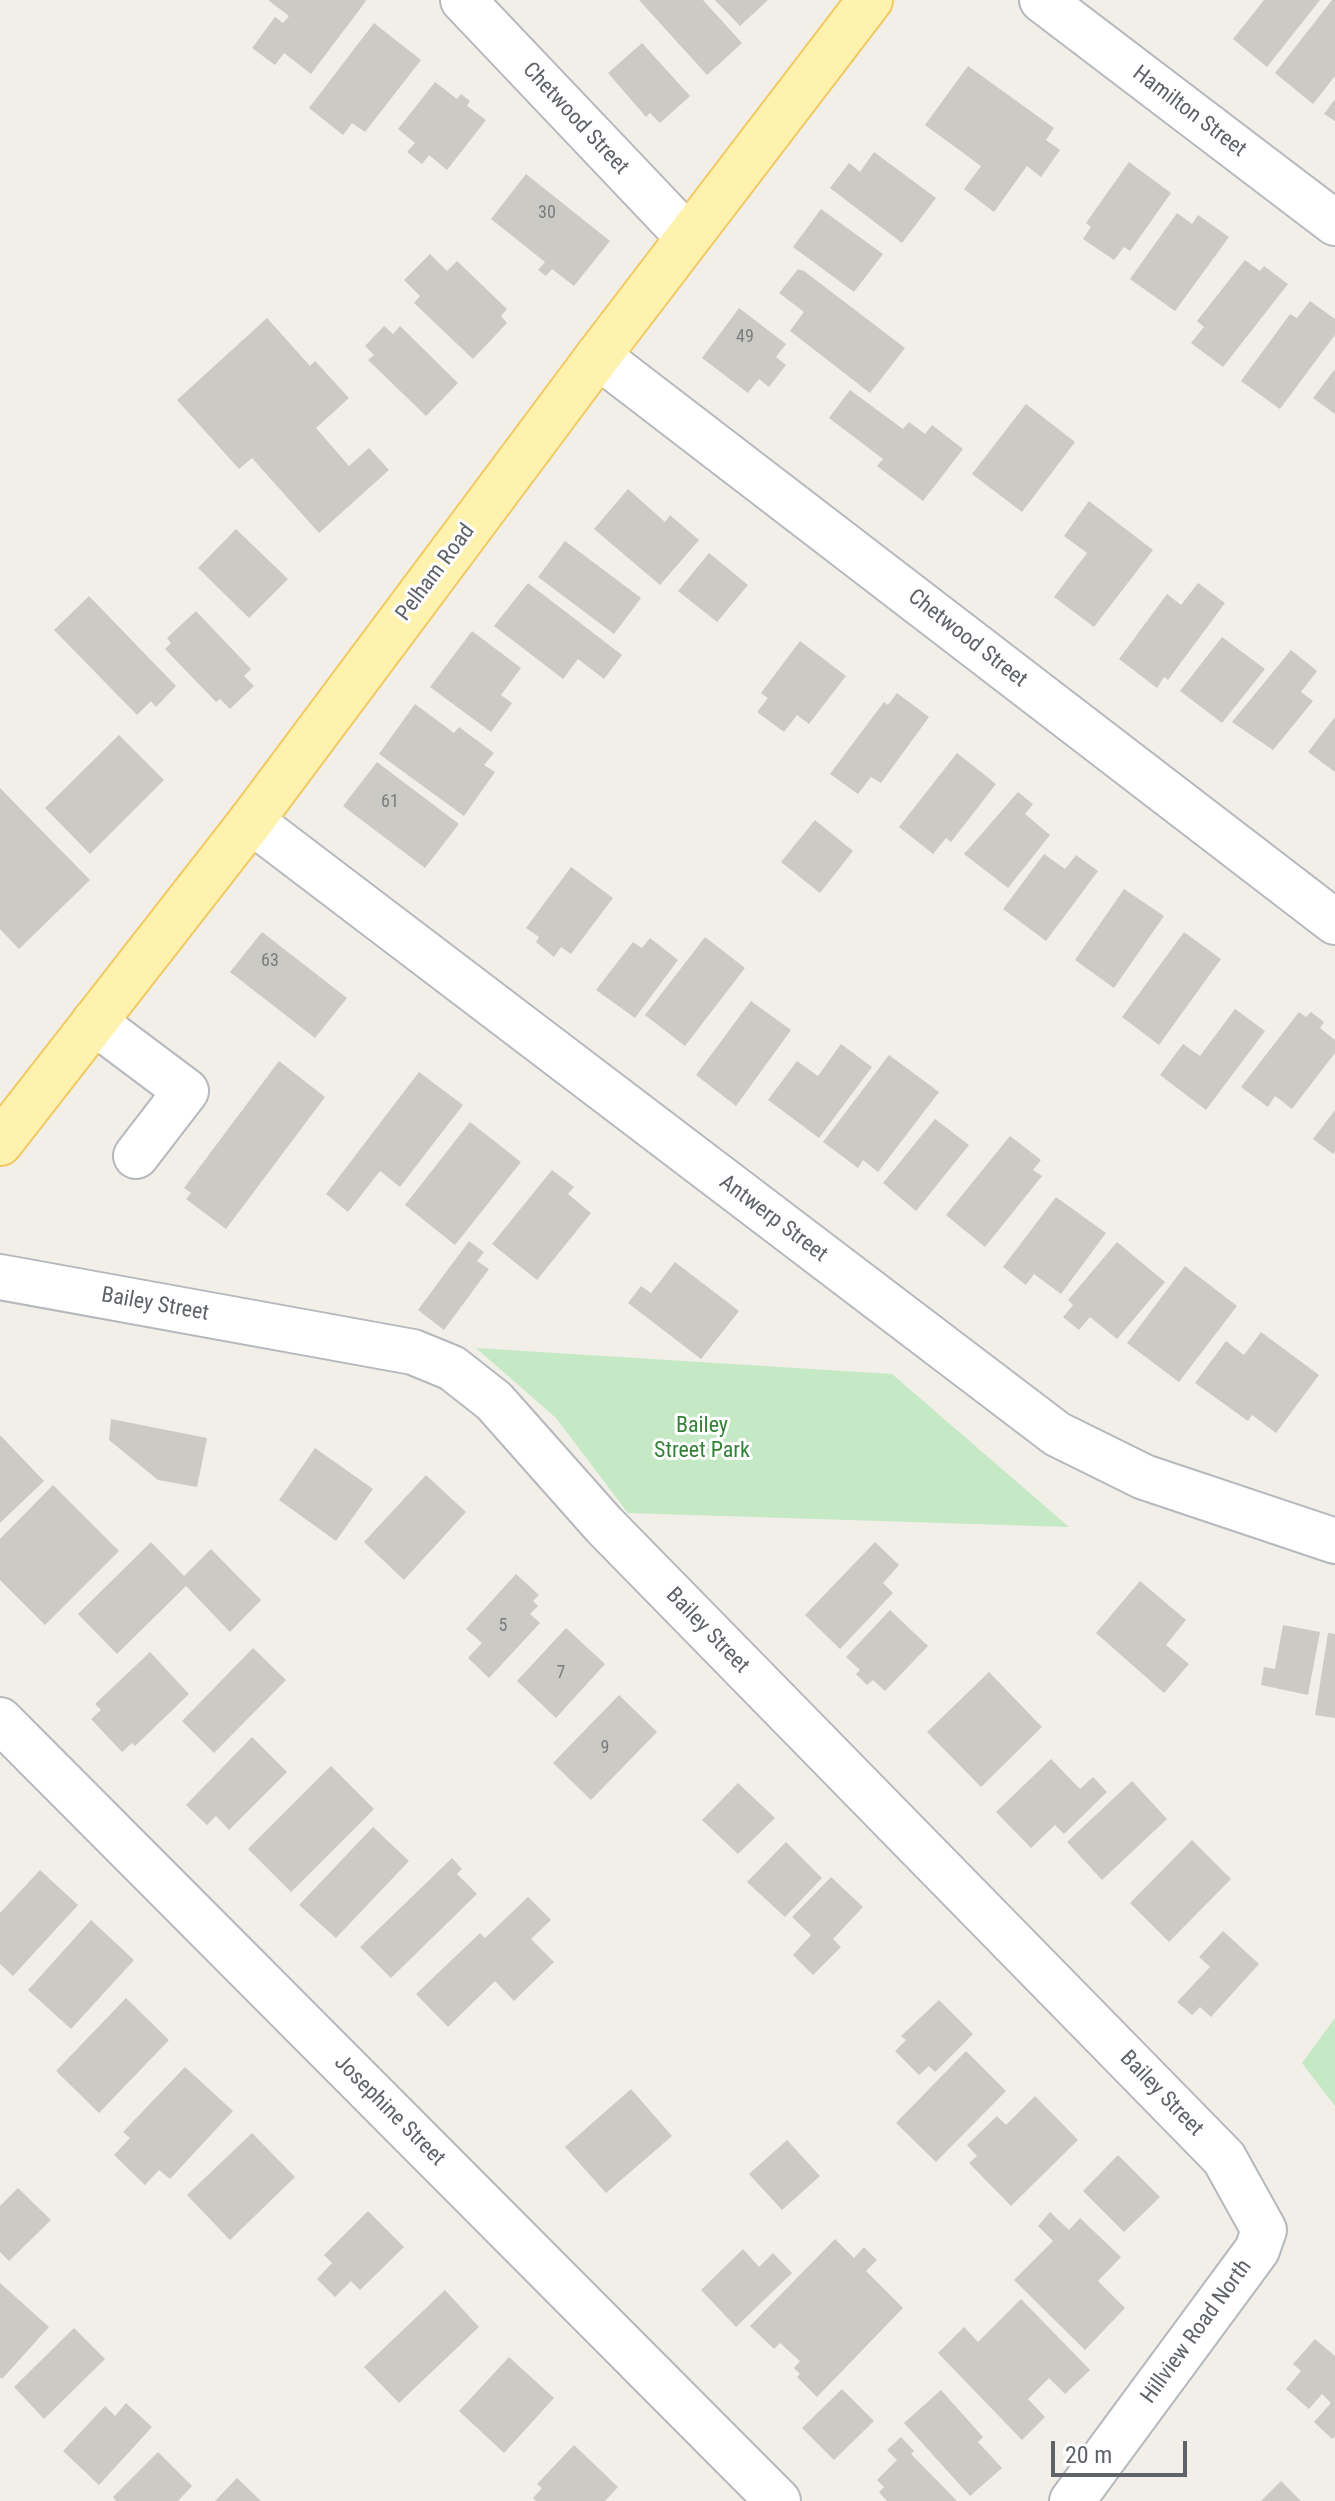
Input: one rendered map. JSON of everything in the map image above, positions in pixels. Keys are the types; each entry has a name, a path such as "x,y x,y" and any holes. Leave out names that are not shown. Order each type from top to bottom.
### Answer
{"main road":[{"name":"Pelham Road","path":"0,1143 251,821 598,356 870,0"}],"street":[{"name":"Chetwood Street","path":"463,0 688,237"},
{"name":"Hamilton Street","path":"1042,0 1335,223"},
{"name":"Chetwood Street","path":"598,356 1335,922"},
{"name":"Antwerp Street","path":"251,821 1057,1434 1144,1477 1335,1541"},
{"path":"94,1022 186,1091 136,1156"},
{"name":"Bailey Street","path":"0,1277 413,1352 452,1368 494,1401 604,1525 1224,2158 1264,2230 1261,2238"},
{"name":"Josephine Street","path":"0,1720 778,2501"},
{"name":"Hillview Road North","path":"1072,2501 1257,2250 1261,2238"}],"green space":[{"name":"Bailey Street Park","path":"476,1348 892,1374 1069,1527 628,1513 556,1418"},
{"path":"1335,2018 1335,2106 1302,2063"}],"building":[{"path":"268,0 366,1 311,74 284,53 275,65 252,48 275,17 283,23 289,16"},
{"path":"639,0 703,0 742,43 707,75"},
{"path":"715,0 768,0 740,26"},
{"path":"1264,0 1320,0 1267,67 1233,39"},
{"path":"1335,0 1335,76 1313,104 1275,73"},
{"path":"374,23 421,60 365,132 352,123 343,135 309,108"},
{"path":"642,43 690,96 660,123 650,113 646,117 608,73"},
{"path":"968,66 1054,128 1046,140 1060,150 1041,177 1027,166 994,212 964,189 981,166 925,125"},
{"path":"435,82 457,99 461,94 470,101 467,106 486,120 447,170 429,155 422,164 407,152 415,143 398,129"},
{"path":"1335,99 1335,121 1324,114"},
{"path":"874,152 936,198 902,243 830,188 849,163 860,172"},
{"path":"1129,162 1171,193 1130,251 1124,247 1114,260 1083,239 1091,227 1086,223"},
{"path":"526,174 610,241 574,286 552,269 546,276 538,270 545,262 491,219"},
{"path":"821,209 883,254 854,292 793,247"},
{"path":"1177,213 1192,224 1198,215 1229,237 1175,311 1130,279"},
{"path":"430,254 447,271 457,261 507,309 501,316 507,323 473,359 414,303 420,296 404,280"},
{"path":"1245,260 1260,271 1264,266 1288,284 1223,367 1191,343 1204,327 1197,321"},
{"path":"798,269 905,348 870,393 790,331 804,312 779,293"},
{"path":"1310,301 1335,319 1335,335 1280,409 1241,381 1290,314 1297,318"},
{"path":"739,308 786,344 776,357 786,365 769,387 759,379 748,393 702,358"},
{"path":"267,318 310,366 315,361 349,398 316,428 349,466 369,448 389,470 319,533 252,458 239,469 177,400"},
{"path":"384,326 393,334 400,326 458,383 426,416 368,360 374,355 365,346"},
{"path":"1335,369 1335,414 1313,398"},
{"path":"850,390 903,429 909,422 925,434 932,425 963,449 923,501 877,466 883,459 829,418"},
{"path":"1026,404 1075,442 1022,512 972,474"},
{"path":"628,489 665,522 670,515 699,540 660,585 594,529"},
{"path":"1089,501 1153,550 1094,627 1054,597 1087,553 1064,536"},
{"path":"236,529 288,579 249,618 198,568"},
{"path":"565,541 641,598 614,634 538,577"},
{"path":"709,553 748,585 717,622 678,591"},
{"path":"528,583 622,655 604,679 578,659 563,679 494,626"},
{"path":"1198,583 1225,603 1168,680 1164,677 1157,688 1119,659 1167,594 1181,605"},
{"path":"89,596 176,686 156,707 151,701 137,715 54,630"},
{"path":"196,611 251,669 244,676 254,686 230,709 220,699 216,702 165,649 171,643 167,638"},
{"path":"472,631 521,668 501,695 512,703 491,732 430,687"},
{"path":"1222,637 1265,669 1222,723 1180,691"},
{"path":"800,641 846,676 809,724 797,715 784,732 757,712 768,698 761,693"},
{"path":"1291,650 1317,671 1301,692 1313,701 1273,750 1232,722"},
{"path":"897,693 929,717 881,783 871,777 858,794 830,774 884,702 888,705"},
{"path":"415,704 454,733 459,727 494,753 484,765 495,772 464,816 379,754"},
{"path":"1335,717 1335,772 1308,752"},
{"path":"119,735 164,780 90,854 45,808"},
{"path":"957,753 996,784 951,842 946,838 933,854 899,827"},
{"path":"377,762 459,824 425,868 343,806"},
{"path":"0,788 90,880 19,949 0,929"},
{"path":"1018,792 1033,804 1025,814 1050,835 1008,888 964,854"},
{"path":"815,820 853,851 820,893 781,862"},
{"path":"1044,854 1065,869 1076,855 1098,871 1046,941 1003,909"},
{"path":"571,867 613,898 571,954 561,947 554,957 536,942 539,937 526,928"},
{"path":"1124,889 1164,916 1114,988 1075,960"},
{"path":"262,932 347,998 315,1038 230,972"},
{"path":"1184,932 1221,959 1159,1045 1122,1017"},
{"path":"705,937 745,968 685,1046 645,1015"},
{"path":"650,938 678,960 635,1018 596,990 633,942 642,948"},
{"path":"751,1001 791,1030 736,1106 696,1075"},
{"path":"1235,1009 1265,1031 1206,1110 1160,1075 1183,1044 1200,1056"},
{"path":"1299,1012 1306,1017 1311,1012 1324,1022 1320,1028 1335,1040 1335,1053 1292,1109 1275,1096 1268,1107 1241,1087"},
{"path":"841,1044 872,1067 819,1138 768,1100 797,1061 818,1076"},
{"path":"889,1055 939,1092 878,1172 863,1160 858,1168 823,1142"},
{"path":"279,1061 325,1097 226,1229 186,1199 191,1193 184,1188"},
{"path":"419,1072 463,1105 400,1187 380,1171 348,1212 326,1194"},
{"path":"1335,1110 1335,1151 1333,1154 1313,1139"},
{"path":"935,1119 969,1145 916,1211 883,1183"},
{"path":"470,1122 521,1162 455,1245 405,1205"},
{"path":"1010,1136 1041,1160 1033,1170 1042,1176 985,1247 946,1215"},
{"path":"552,1170 574,1187 568,1194 591,1213 537,1280 492,1244"},
{"path":"1056,1197 1106,1233 1061,1294 1034,1274 1026,1285 1003,1267"},
{"path":"469,1241 484,1252 477,1261 489,1269 444,1330 418,1310"},
{"path":"1117,1242 1165,1282 1117,1339 1090,1317 1079,1330 1063,1317 1073,1305 1068,1300"},
{"path":"675,1262 739,1311 701,1359 628,1303 641,1286 651,1293"},
{"path":"1185,1266 1237,1306 1179,1382 1127,1343"},
{"path":"1261,1332 1319,1375 1276,1433 1252,1415 1248,1421 1195,1383 1226,1341 1244,1355"},
{"path":"111,1419 207,1438 197,1487 158,1480 109,1440"},
{"path":"0,1435 44,1481 0,1523"},
{"path":"315,1448 373,1489 336,1541 279,1500"},
{"path":"426,1475 466,1512 404,1580 364,1542"},
{"path":"53,1485 119,1551 45,1625 0,1580 0,1539"},
{"path":"151,1542 184,1576 211,1549 261,1600 230,1632 186,1586 117,1654 78,1614"},
{"path":"875,1542 899,1565 883,1583 893,1593 840,1649 805,1615"},
{"path":"516,1574 539,1595 533,1601 538,1606 530,1614 540,1623 489,1678 468,1658 482,1643 466,1629"},
{"path":"1140,1581 1186,1620 1166,1645 1189,1664 1164,1693 1096,1633"},
{"path":"890,1610 928,1646 885,1691 873,1680 867,1685 856,1674 860,1670 846,1657"},
{"path":"1283,1625 1320,1632 1308,1695 1261,1685 1264,1667 1275,1669"},
{"path":"566,1628 605,1664 556,1718 517,1681"},
{"path":"1328,1633 1335,1634 1335,1718 1315,1715"},
{"path":"253,1648 286,1680 214,1753 182,1721"},
{"path":"150,1652 189,1694 135,1746 132,1743 122,1752 91,1719 101,1710 95,1704"},
{"path":"989,1672 1042,1727 981,1787 927,1732"},
{"path":"619,1695 657,1732 591,1800 553,1763"},
{"path":"252,1737 287,1772 229,1830 216,1816 207,1825 186,1805"},
{"path":"1051,1759 1080,1789 1093,1777 1107,1792 1064,1834 1055,1825 1031,1848 996,1812"},
{"path":"331,1766 374,1809 291,1892 248,1849"},
{"path":"1132,1781 1167,1819 1102,1880 1067,1842"},
{"path":"738,1783 775,1818 738,1854 702,1820"},
{"path":"373,1827 409,1861 336,1938 299,1905"},
{"path":"1192,1840 1231,1879 1169,1942 1130,1903"},
{"path":"786,1842 822,1878 785,1917 747,1882"},
{"path":"452,1858 462,1869 457,1874 477,1894 391,1978 360,1947"},
{"path":"40,1870 78,1905 13,1976 0,1964 0,1913"},
{"path":"831,1877 863,1907 833,1939 841,1947 813,1975 793,1955 811,1935 792,1917"},
{"path":"528,1897 551,1920 531,1939 554,1962 514,2001 495,1981 448,2027 416,1994 480,1933 485,1938"},
{"path":"91,1920 134,1960 71,2029 28,1990"},
{"path":"1223,1931 1259,1964 1211,2017 1200,2007 1192,2015 1177,2002 1210,1967 1199,1957"},
{"path":"126,1998 169,2040 99,2113 56,2071"},
{"path":"939,2000 973,2034 935,2072 929,2066 919,2075 895,2051 906,2040 901,2036"},
{"path":"966,2051 1006,2091 936,2162 896,2123"},
{"path":"185,2067 233,2111 170,2179 159,2170 145,2185 114,2155 130,2138 123,2132"},
{"path":"631,2089 672,2136 606,2193 565,2147"},
{"path":"1035,2096 1078,2140 1011,2206 969,2163 977,2156 967,2145 997,2116 1006,2125"},
{"path":"252,2133 295,2177 230,2240 187,2195"},
{"path":"787,2140 820,2176 782,2210 749,2174"},
{"path":"1118,2155 1160,2197 1124,2232 1083,2191"},
{"path":"18,2188 51,2220 9,2261 0,2252 0,2206"},
{"path":"368,2211 404,2247 360,2290 351,2281 335,2297 317,2279 332,2263 324,2255"},
{"path":"1050,2212 1069,2230 1080,2218 1121,2257 1098,2281 1125,2308 1085,2350 1014,2280 1053,2241 1038,2226"},
{"path":"835,2239 854,2258 864,2247 877,2260 866,2271 903,2308 817,2397 797,2377 800,2374 794,2368 800,2361 780,2343 774,2349 750,2326"},
{"path":"743,2249 759,2267 773,2253 792,2273 736,2327 701,2290"},
{"path":"0,2283 49,2327 2,2379 0,2377"},
{"path":"445,2290 479,2327 399,2403 364,2367"},
{"path":"1021,2299 1090,2370 1065,2394 1049,2378 1028,2399 1045,2417 1022,2440 938,2353 964,2327 978,2342"},
{"path":"74,2328 105,2359 44,2419 14,2387"},
{"path":"1315,2339 1335,2356 1335,2436 1332,2439 1314,2422 1331,2403 1322,2394 1309,2409 1286,2389 1301,2371 1293,2364"},
{"path":"509,2357 554,2398 504,2453 459,2411"},
{"path":"842,2389 874,2421 834,2460 802,2428"},
{"path":"941,2390 983,2437 978,2442 1002,2468 970,2496 904,2423"},
{"path":"126,2403 152,2427 99,2485 63,2451 105,2406 115,2416"},
{"path":"901,2437 914,2451 911,2454 957,2501 887,2501 879,2492 884,2487 877,2480 897,2460 887,2450"},
{"path":"574,2445 618,2487 605,2501 536,2501 533,2498 542,2488 537,2484"},
{"path":"158,2452 192,2486 178,2501 116,2501 113,2497"},
{"path":"237,2478 261,2501 215,2501"},
{"path":"1281,2481 1301,2501 1261,2501"}]}
